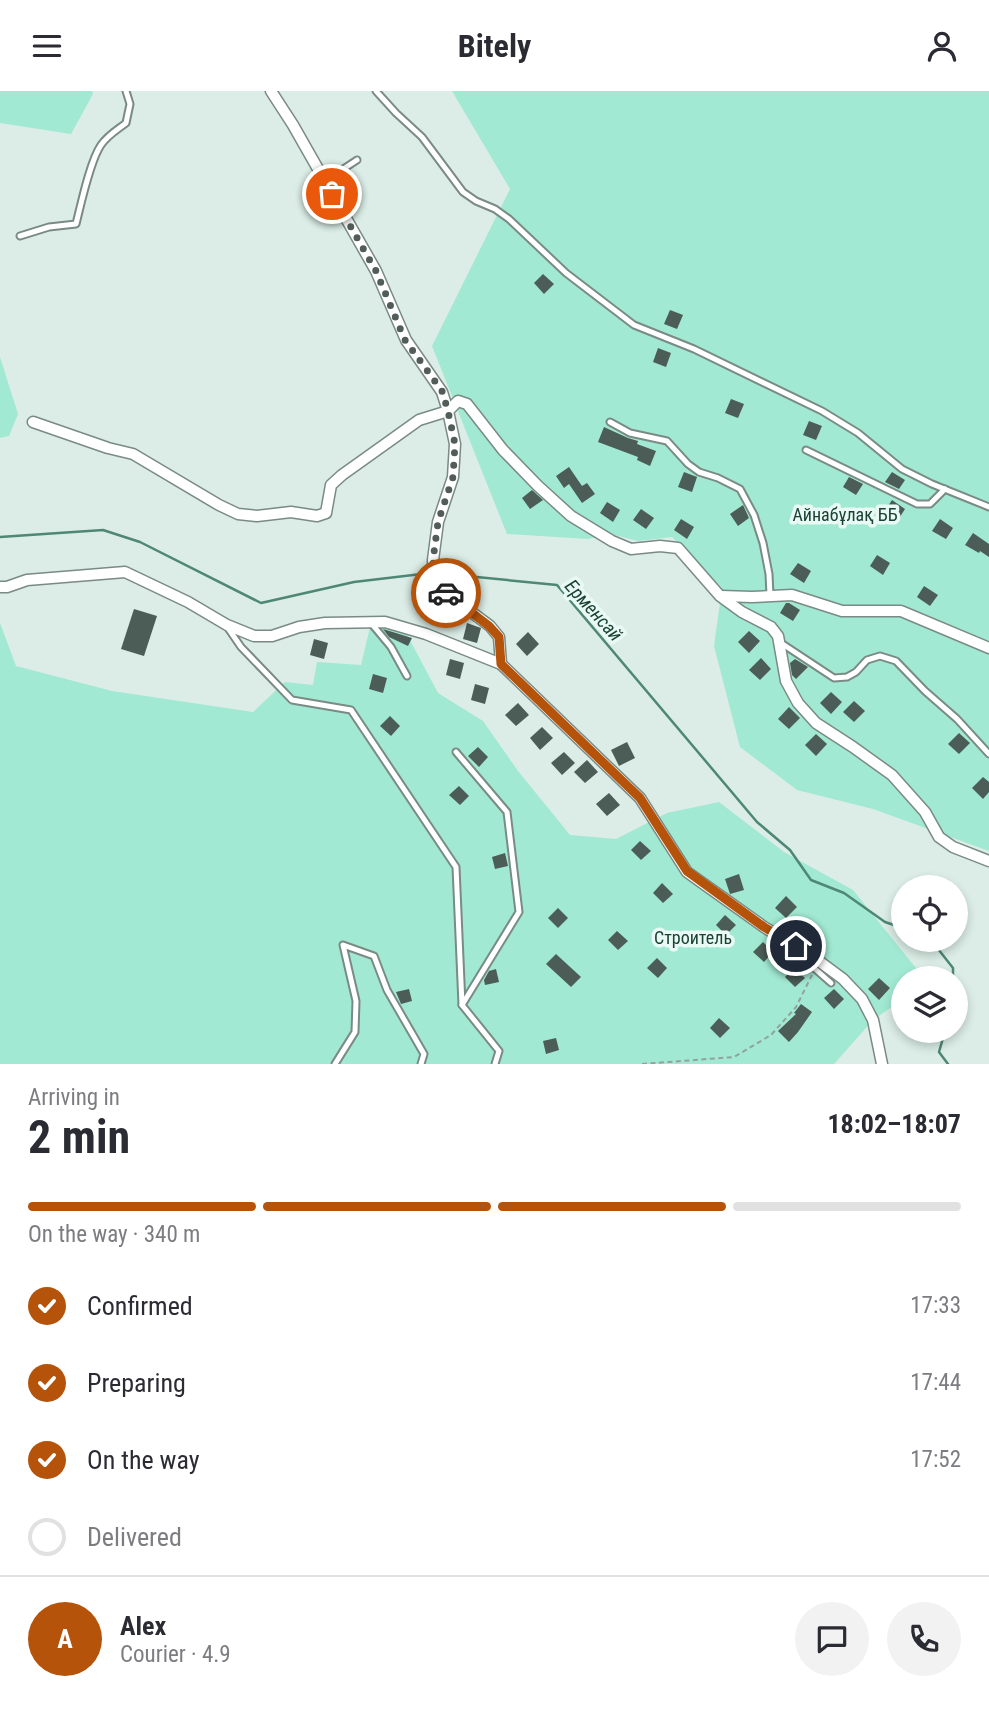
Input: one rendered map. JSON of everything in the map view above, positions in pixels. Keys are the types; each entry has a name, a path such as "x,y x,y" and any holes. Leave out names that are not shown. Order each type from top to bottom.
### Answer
{"street":[{"path":"271,91 376,271 405,340 442,391 455,444 453,477 438,522 433,560 434,581 435,585 489,626 499,637 501,664"},
{"path":"33,422 108,449 133,454 238,514 257,516 291,512 317,516 326,513 331,485 342,475 419,420 448,411 458,401 467,404 503,450 571,516 612,541 631,548 678,548 720,596 771,628 778,636 786,681 798,703 816,723 892,775 925,812 939,837 989,861"},
{"path":"0,587 27,580 125,572 188,602 227,625 254,636 272,636 299,627 325,623 385,622 426,634 501,664 640,798 687,871 764,927 813,956 843,979 862,999 873,1020 882,1064"},
{"path":"720,596 792,595 842,611 901,611 989,648"}],"lane":[{"path":"20,236 49,227 76,224 99,147 110,134 126,123 130,104 126,91"},
{"path":"376,91 422,137 463,192 509,219 566,273 634,325 694,349 822,411 858,433 902,469 989,507"},
{"path":"325,181 357,160"},
{"path":"610,422 630,433 667,441 699,472 740,489 754,515 763,543 770,596"},
{"path":"806,450 917,504 930,504 945,489"},
{"path":"371,623 391,647 407,676"},
{"path":"227,625 241,647 292,700 351,710 456,867 462,1005 499,1051 495,1064"},
{"path":"779,641 834,678 847,677 867,660 880,656 895,661 957,719 989,754"},
{"path":"456,753 506,812 519,912 462,1005"},
{"path":"335,1064 355,1032 356,1001 343,945 374,956 387,990 424,1054 421,1064"},
{"path":"813,956 814,968 831,983"}],"path":[{"path":"642,1064 734,1056 771,1035 796,1007 814,968"}],"green space":[{"path":"0,91 92,91 93,94 71,134 0,123"},
{"name":"Айнабұлақ ББ","path":"452,91 989,91 989,851 873,809 797,790 740,747 714,646 722,588 672,537 638,541 611,534 588,539 507,534 432,346 510,189"},
{"path":"0,357 18,414 9,436 0,438"},
{"name":"Строитель","path":"0,623 16,666 112,691 253,712 285,682 313,685 317,662 361,665 371,623 403,627 438,693 483,721 518,771 570,835 616,839 667,813 719,802 784,852 853,890 891,937 891,952 903,952 914,966 891,966 891,1007 873,1020 834,1064 0,1064"}],"building":[{"path":"543,274 554,284 544,294 534,283"},
{"path":"670,310 683,315 677,329 664,324"},
{"path":"658,348 671,353 666,367 653,362"},
{"path":"731,399 744,404 738,418 725,413"},
{"path":"809,421 822,426 816,440 803,435"},
{"path":"604,427 656,451 650,466 637,460 638,457 598,442"},
{"path":"569,467 582,486 587,483 595,494 582,503 569,484 564,488 556,476"},
{"path":"684,472 697,477 692,492 678,487"},
{"path":"892,472 905,480 899,489 885,482"},
{"path":"849,477 863,484 856,495 843,487"},
{"path":"532,490 543,500 530,509 522,498"},
{"path":"892,500 905,509 898,520 884,512"},
{"path":"607,502 620,510 613,522 600,513"},
{"path":"743,505 749,518 738,526 730,514"},
{"path":"641,509 654,518 646,529 633,520"},
{"path":"681,519 694,527 687,539 674,530"},
{"path":"940,519 953,528 946,539 932,531"},
{"path":"973,533 989,544 989,557 965,545"},
{"path":"877,555 890,563 883,575 870,566"},
{"path":"798,563 811,571 804,583 790,574"},
{"path":"924,586 938,595 930,606 917,597"},
{"path":"786,603 800,610 793,621 780,613"},
{"path":"134,609 157,616 144,656 121,649"},
{"path":"467,623 481,628 477,643 463,639"},
{"path":"383,629 412,638 408,646 389,637"},
{"path":"749,631 760,641 749,653 738,642"},
{"path":"528,632 539,644 527,656 516,644"},
{"path":"314,639 328,643 324,659 310,655"},
{"path":"761,658 771,669 760,680 749,670"},
{"path":"450,659 464,663 460,679 446,675"},
{"path":"795,659 808,667 796,679 792,675 790,663"},
{"path":"373,674 387,678 383,693 369,689"},
{"path":"475,684 489,688 485,704 471,700"},
{"path":"831,692 842,702 831,714 820,703"},
{"path":"854,701 865,711 854,722 843,712"},
{"path":"518,703 529,715 516,726 505,715"},
{"path":"789,707 800,718 789,729 778,719"},
{"path":"390,716 400,726 391,736 380,726"},
{"path":"542,727 553,738 540,750 530,738"},
{"path":"959,733 970,743 959,754 948,744"},
{"path":"816,734 827,744 816,756 805,745"},
{"path":"627,742 635,758 619,766 611,750"},
{"path":"478,747 488,757 479,767 468,756"},
{"path":"564,752 575,763 562,775 551,763"},
{"path":"587,760 598,772 585,783 574,772"},
{"path":"983,777 989,782 989,792 983,799 972,788"},
{"path":"459,786 469,796 460,805 449,795"},
{"path":"609,793 620,805 607,816 596,804"},
{"path":"640,841 651,851 641,860 631,850"},
{"path":"505,853 508,866 495,869 492,857"},
{"path":"739,874 744,890 730,894 725,879"},
{"path":"662,883 673,894 663,903 653,893"},
{"path":"786,896 797,907 786,918 775,908"},
{"path":"558,908 568,918 558,928 548,918"},
{"path":"725,915 736,925 726,935 716,925"},
{"path":"617,931 628,941 618,950 608,940"},
{"path":"763,942 773,952 764,962 753,952"},
{"path":"556,954 581,977 571,987 546,964"},
{"path":"657,958 667,968 658,978 647,968"},
{"path":"794,968 805,978 795,987 785,977"},
{"path":"496,969 499,982 485,985 484,980 489,971"},
{"path":"879,978 890,988 879,1000 868,989"},
{"path":"409,989 412,1001 401,1004 396,992"},
{"path":"834,989 844,999 834,1009 824,998"},
{"path":"801,1004 812,1012 789,1042 778,1031 796,1014 794,1013"},
{"path":"719,1018 730,1028 720,1038 710,1028"},
{"path":"556,1038 559,1050 546,1054 543,1041"}],"waterway":[{"name":"Ерменсай","path":"0,537 103,530 140,542 261,603 354,582 430,573"},
{"name":"Ерменсай","path":"436,573 557,585 757,822 790,850 811,880 844,893 891,924"},
{"name":"Ерменсай","path":"940,952 951,966"},
{"name":"Ерменсай","path":"942,1043 939,1052 948,1064"}],"way so far":[{"path":"332,194 376,271 405,340 442,391 448,411 455,444 453,477 438,522 433,560 435,585 446,593"}],"route":[{"path":"446,593 499,637 501,664 640,798 687,871 764,927 796,946"}]}
